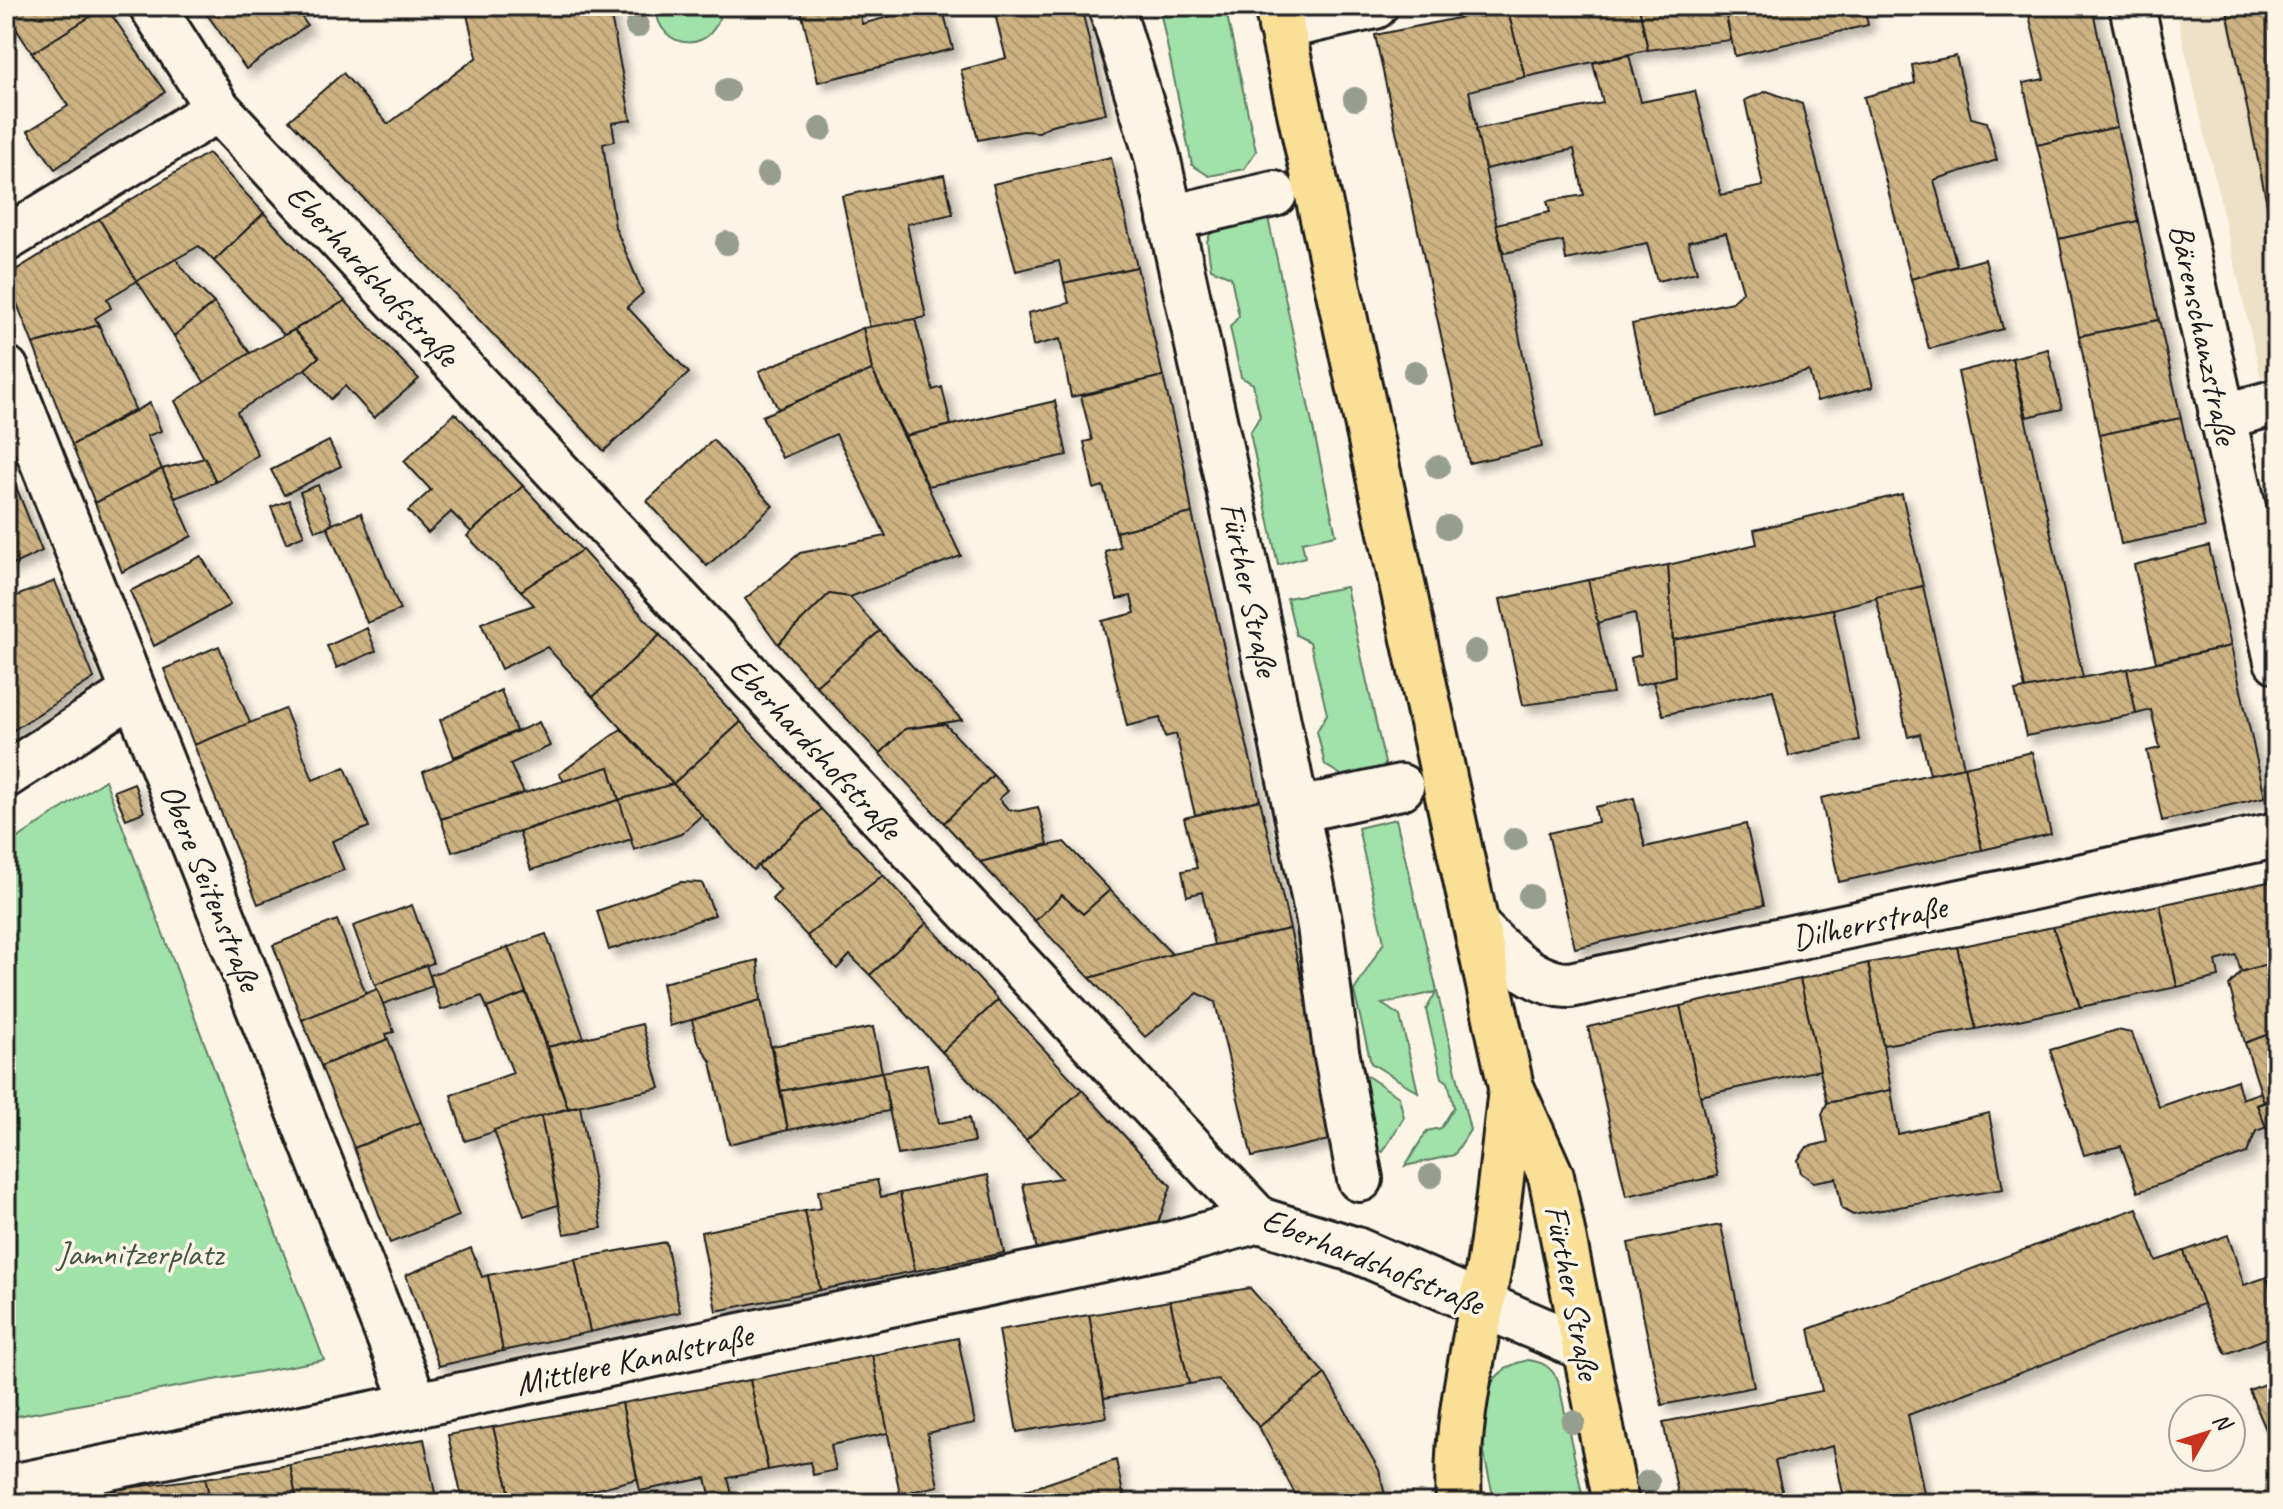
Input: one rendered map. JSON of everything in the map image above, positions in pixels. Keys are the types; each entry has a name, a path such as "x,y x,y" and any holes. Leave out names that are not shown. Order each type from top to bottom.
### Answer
{"main road":[{"name":"Fürther Straße","path":"1279,16 1511,1087 1551,1176 1616,1503"},
{"name":"Fürther Straße","path":"1459,1503 1463,1409 1495,1222 1511,1087"}],"street":[{"name":"Eberhardshofstraße","path":"152,6 218,109 1259,1220 1356,1250 1584,1348"},
{"name":"Fürther Straße","path":"1111,6 1157,156 1320,926 1353,1061 1360,1179"},
{"path":"1279,16 1375,6"},
{"name":"Bärenschanzstraße","path":"2132,6 2277,661"},
{"path":"6,239 218,109"},
{"path":"1170,218 1274,194"},
{"name":"Obere Seitenstraße","path":"6,369 416,1405"},
{"path":"2221,417 2277,402"},
{"path":"6,775 134,692"},
{"path":"1297,810 1401,787"},
{"name":"Dilherrstraße","path":"1477,927 1522,967 1539,977 1570,985 2277,835"},
{"name":"Mittlere Kanalstraße","path":"12,1493 1172,1244 1259,1220"}],"shaded area":[{"path":"2175,6 2277,6 2277,373 2261,378"}],"green space":[{"path":"656,6 721,6 718,22 710,33 700,40 688,42 676,40 666,33 659,22"},
{"path":"1159,6 1225,6 1256,151 1244,169 1209,176 1192,165"},
{"path":"1267,213 1336,535 1302,542 1305,557 1278,565 1250,433 1260,416 1253,384 1241,377 1230,327 1239,316 1231,277 1211,269 1207,241 1214,226"},
{"path":"1346,587 1386,768 1346,778 1325,765 1317,731 1327,714 1310,642 1296,635 1287,598"},
{"name":"Jamnitzerplatz","path":"105,780 324,1360 6,1418 6,846"},
{"path":"1396,819 1470,1130 1454,1155 1405,1166 1427,1131 1441,1128 1454,1107 1448,1082 1442,1078 1426,1010 1436,992 1382,1004 1400,1016 1418,1092 1371,1063 1354,991 1384,942 1358,828"},
{"path":"1364,1074 1399,1097 1404,1117 1383,1152 1376,1148 1359,1082"},
{"path":"1528,1360 1546,1366 1558,1380 1584,1503 1495,1503 1483,1441 1485,1399 1493,1382 1507,1368"}],"building":[{"path":"6,6 106,7 32,53 6,14"},
{"path":"201,6 294,6 307,25 246,69"},
{"path":"465,6 609,6 631,120 612,123 615,141 603,144 615,227 643,293 627,307 689,373 604,451 289,120 343,73 388,124 477,57"},
{"path":"800,6 858,6 862,24 929,6 942,6 953,49 818,82"},
{"path":"993,6 1081,6 1106,113 1051,125 1039,132 1023,131 978,140 961,70 1006,58"},
{"path":"1639,6 1648,50 1525,77 1507,8"},
{"path":"1639,6 1724,6 1731,40 1648,50"},
{"path":"1724,6 1864,6 1868,25 1735,56"},
{"path":"2027,6 2092,6 2117,127 2037,145 2023,83 2044,79"},
{"path":"2226,6 2277,6 2277,252"},
{"path":"106,7 165,92 55,169 28,131 68,106 32,53"},
{"path":"1507,8 1525,77 1469,91 1542,447 1469,463 1375,35"},
{"path":"1629,55 1641,102 1695,91 1721,195 1763,186 1745,100 1767,91 1802,104 1873,387 1817,401 1809,371 1651,413 1632,324 1732,302 1743,291 1726,233 1688,242 1697,272 1657,281 1647,243 1566,260 1563,241 1504,253 1496,224 1550,212 1547,201 1584,195 1574,149 1485,169 1476,129 1603,103 1593,63"},
{"path":"1956,56 1971,118 1987,122 1997,160 1934,180 1957,266 1911,279 1864,97 1915,83 1912,65"},
{"path":"2117,127 2138,221 2059,239 2037,145"},
{"path":"208,153 264,213 214,261 199,246 137,281 99,219"},
{"path":"1111,157 1137,267 1064,283 1059,261 1016,271 993,184"},
{"path":"944,175 953,214 907,224 926,317 870,329 842,196"},
{"path":"264,213 345,301 284,335 214,261"},
{"path":"99,219 137,281 107,299 111,308 95,318 99,325 33,344 6,276"},
{"path":"2138,221 2159,320 2079,336 2059,239"},
{"path":"176,259 214,303 174,336 137,281"},
{"path":"1985,259 2003,329 1929,349 1911,279"},
{"path":"1137,267 1163,376 1071,397 1060,339 1033,346 1028,313 1069,303 1064,283"},
{"path":"345,301 419,379 374,418 345,386 331,399 305,369 319,357 294,330"},
{"path":"214,303 250,353 205,383 174,336"},
{"path":"915,319 933,390 942,387 951,425 905,436 872,370 863,328"},
{"path":"2159,320 2181,418 2099,435 2079,336"},
{"path":"99,325 135,409 72,445 33,344"},
{"path":"863,328 872,370 778,409 759,371"},
{"path":"294,330 319,357 237,412 258,455 216,482 175,401 250,353"},
{"path":"2048,349 2062,409 2027,417 2012,358"},
{"path":"2012,358 2083,678 2025,689 1958,372"},
{"path":"872,370 961,556 850,597 829,594 778,644 745,599 800,553 886,536 836,434 782,458 762,416"},
{"path":"1163,376 1192,513 1116,532 1103,486 1094,489 1084,442 1092,440 1081,396"},
{"path":"1055,401 1067,455 928,486 905,436"},
{"path":"150,403 161,431 147,436 162,469 95,503 72,445"},
{"path":"455,413 523,486 471,532 451,512 428,533 408,511 431,490 404,461"},
{"path":"2181,418 2205,527 2121,544 2099,435"},
{"path":"713,440 773,506 707,566 647,501"},
{"path":"329,441 341,466 284,495 271,470"},
{"path":"205,458 216,482 175,498 162,469"},
{"path":"162,469 192,536 122,572 95,503"},
{"path":"14,482 42,551 6,568 6,486"},
{"path":"318,485 333,525 315,531 300,492"},
{"path":"523,486 582,550 521,591 467,536"},
{"path":"1902,494 1923,586 1833,609 1673,640 1668,565 1757,544 1754,530"},
{"path":"289,500 304,535 286,543 271,507"},
{"path":"361,513 400,610 367,623 327,526"},
{"path":"1192,513 1260,800 1195,815 1176,734 1165,737 1160,718 1127,726 1102,621 1135,613 1131,596 1117,599 1105,551 1120,547 1116,532"},
{"path":"2209,546 2231,646 2156,662 2134,565"},
{"path":"582,550 660,635 593,697 547,647 501,669 481,623 534,605 521,591"},
{"path":"201,556 230,605 154,646 130,591"},
{"path":"1668,565 1675,676 1636,686 1631,658 1641,655 1635,613 1597,623 1588,580"},
{"path":"1588,580 1613,693 1523,705 1500,599"},
{"path":"55,581 94,678 6,735 6,653 9,651 6,644 6,600"},
{"path":"1923,586 1964,767 1930,774 1920,734 1908,737 1876,597"},
{"path":"829,594 850,597 880,631 816,686 778,644"},
{"path":"1833,609 1859,740 1789,756 1773,690 1663,715 1653,682 1675,676 1673,640"},
{"path":"367,628 376,651 337,668 327,646"},
{"path":"880,631 962,720 905,729 880,754 816,686"},
{"path":"660,635 741,722 673,784 593,697"},
{"path":"219,646 250,723 194,745 164,669"},
{"path":"2231,646 2265,797 2162,821 2147,751 2160,748 2151,710 2136,714 2127,669"},
{"path":"2127,669 2136,714 2026,736 2015,691"},
{"path":"501,690 516,731 454,757 440,720"},
{"path":"285,709 313,780 345,767 369,827 332,841 344,870 258,904 194,745"},
{"path":"539,722 550,746 510,764 524,793 441,819 423,772"},
{"path":"741,722 821,809 753,870 673,784"},
{"path":"945,724 993,775 944,823 880,754 905,729"},
{"path":"621,729 673,784 619,800 609,767 564,781 559,774"},
{"path":"2032,752 2051,834 1982,850 1964,767"},
{"path":"609,767 619,800 452,852 441,819"},
{"path":"1964,767 1982,850 1839,882 1821,798"},
{"path":"993,775 1008,791 999,799 1008,809 1019,811 1038,807 1048,844 980,862 944,823"},
{"path":"134,783 144,812 126,819 114,791"},
{"path":"673,784 702,815 681,834 634,850 619,800"},
{"path":"1634,798 1645,847 1746,824 1764,905 1575,948 1548,833 1598,822 1595,807"},
{"path":"619,800 632,839 531,870 519,832"},
{"path":"1260,800 1290,929 1214,945 1202,892 1187,896 1182,871 1197,868 1184,818"},
{"path":"821,809 883,875 807,936 772,899 781,890 758,866"},
{"path":"1064,842 1110,890 1083,914 1062,895 1035,921 980,862"},
{"path":"883,875 927,923 870,975 850,955 837,969 807,936"},
{"path":"2272,876 2277,879 2277,961 2241,972 2236,955 2216,961 2219,977 2177,987 2160,905 2268,882"},
{"path":"681,882 702,883 715,915 609,950 597,911"},
{"path":"1110,890 1172,954 1090,978 1035,921 1062,895 1083,914"},
{"path":"412,905 433,963 375,985 353,926"},
{"path":"2160,905 2177,987 2080,1007 2053,927"},
{"path":"337,920 366,994 302,1020 273,945"},
{"path":"927,923 998,1000 942,1052 870,975"},
{"path":"2053,927 2080,1007 1976,1029 1957,947"},
{"path":"1290,929 1338,1138 1252,1157 1215,1002 1198,993 1145,1037 1090,978 1172,954"},
{"path":"546,934 584,1038 548,1047 508,947"},
{"path":"508,947 526,993 487,1008 482,996 441,1010 430,975"},
{"path":"1957,947 1976,1029 1883,1045 1868,963"},
{"path":"758,960 761,1000 670,1026 662,983"},
{"path":"2277,961 2277,1031 2245,1043 2229,985 2241,972"},
{"path":"1868,963 1891,1090 1827,1103 1800,979"},
{"path":"426,965 433,986 383,1004 375,985"},
{"path":"1800,979 1820,1070 1700,1096 1680,1006"},
{"path":"377,989 394,1032 386,1034 388,1039 321,1066 302,1020"},
{"path":"526,993 568,1108 465,1141 451,1095 513,1073 487,1008"},
{"path":"761,1000 788,1130 729,1144 711,1062 697,1040 692,1020"},
{"path":"998,1000 1082,1090 1026,1140 942,1052"},
{"path":"1680,1006 1718,1176 1626,1196 1588,1027"},
{"path":"642,1024 660,1088 568,1108 548,1047"},
{"path":"873,1027 882,1072 781,1091 772,1046"},
{"path":"2117,1030 2132,1033 2159,1107 2237,1080 2242,1099 2261,1092 2264,1102 2257,1105 2267,1127 2256,1131 2247,1153 2138,1192 2121,1146 2084,1155 2050,1050"},
{"path":"2277,1031 2277,1099 2264,1102 2245,1043"},
{"path":"388,1039 421,1122 354,1148 321,1066"},
{"path":"927,1064 939,1123 969,1118 974,1142 898,1155 882,1072"},
{"path":"882,1072 889,1111 788,1130 781,1091"},
{"path":"1082,1090 1171,1186 1157,1226 1037,1250 1023,1184 1061,1178 1026,1140"},
{"path":"1891,1090 1898,1134 1989,1113 2003,1189 1853,1215 1842,1209 1836,1178 1814,1182 1801,1173 1798,1160 1807,1147 1828,1142 1822,1114 1827,1103"},
{"path":"2277,1099 2277,1154 2257,1105"},
{"path":"580,1106 602,1228 564,1234 541,1116"},
{"path":"541,1116 558,1205 524,1216 494,1130"},
{"path":"421,1122 459,1216 390,1243 354,1148"},
{"path":"988,1175 1004,1253 915,1271 900,1193"},
{"path":"877,1180 881,1197 900,1193 915,1271 820,1290 805,1211 821,1208 818,1191"},
{"path":"2137,1208 2156,1261 2184,1251 2203,1304 1908,1415 1926,1503 1845,1503 1833,1446 1775,1461 1785,1503 1680,1503 1663,1422 1822,1391 1809,1329"},
{"path":"805,1211 820,1290 716,1311 701,1232"},
{"path":"1721,1225 1754,1387 1662,1405 1628,1243"},
{"path":"2228,1235 2244,1285 2267,1277 2277,1315 2277,1334 2226,1354 2203,1304 2184,1251"},
{"path":"666,1242 680,1312 590,1332 575,1259"},
{"path":"471,1248 482,1277 488,1275 503,1351 439,1366 406,1275"},
{"path":"575,1259 590,1332 503,1351 488,1275"},
{"path":"1250,1288 1325,1374 1259,1427 1218,1379 1189,1384 1170,1301"},
{"path":"1170,1301 1189,1384 1104,1398 1089,1315"},
{"path":"1089,1315 1107,1417 1017,1432 999,1330"},
{"path":"958,1338 975,1423 927,1433 938,1486 900,1494 872,1355"},
{"path":"872,1355 888,1433 831,1445 836,1470 813,1475 810,1462 768,1470 750,1380"},
{"path":"1325,1374 1379,1470 1387,1503 1300,1503 1259,1427"},
{"path":"2277,1379 2277,1455 2249,1390"},
{"path":"750,1380 768,1470 728,1478 734,1503 712,1503 706,1478 640,1491 622,1403"},
{"path":"622,1403 637,1479 542,1503 512,1503 493,1427"},
{"path":"493,1427 512,1503 463,1503 448,1435"},
{"path":"424,1439 437,1503 297,1503 290,1465"},
{"path":"1116,1460 1125,1503 1014,1503 1013,1495"},
{"path":"290,1465 297,1503 211,1503 205,1478"},
{"path":"205,1478 211,1503 58,1503 56,1497"}]}
